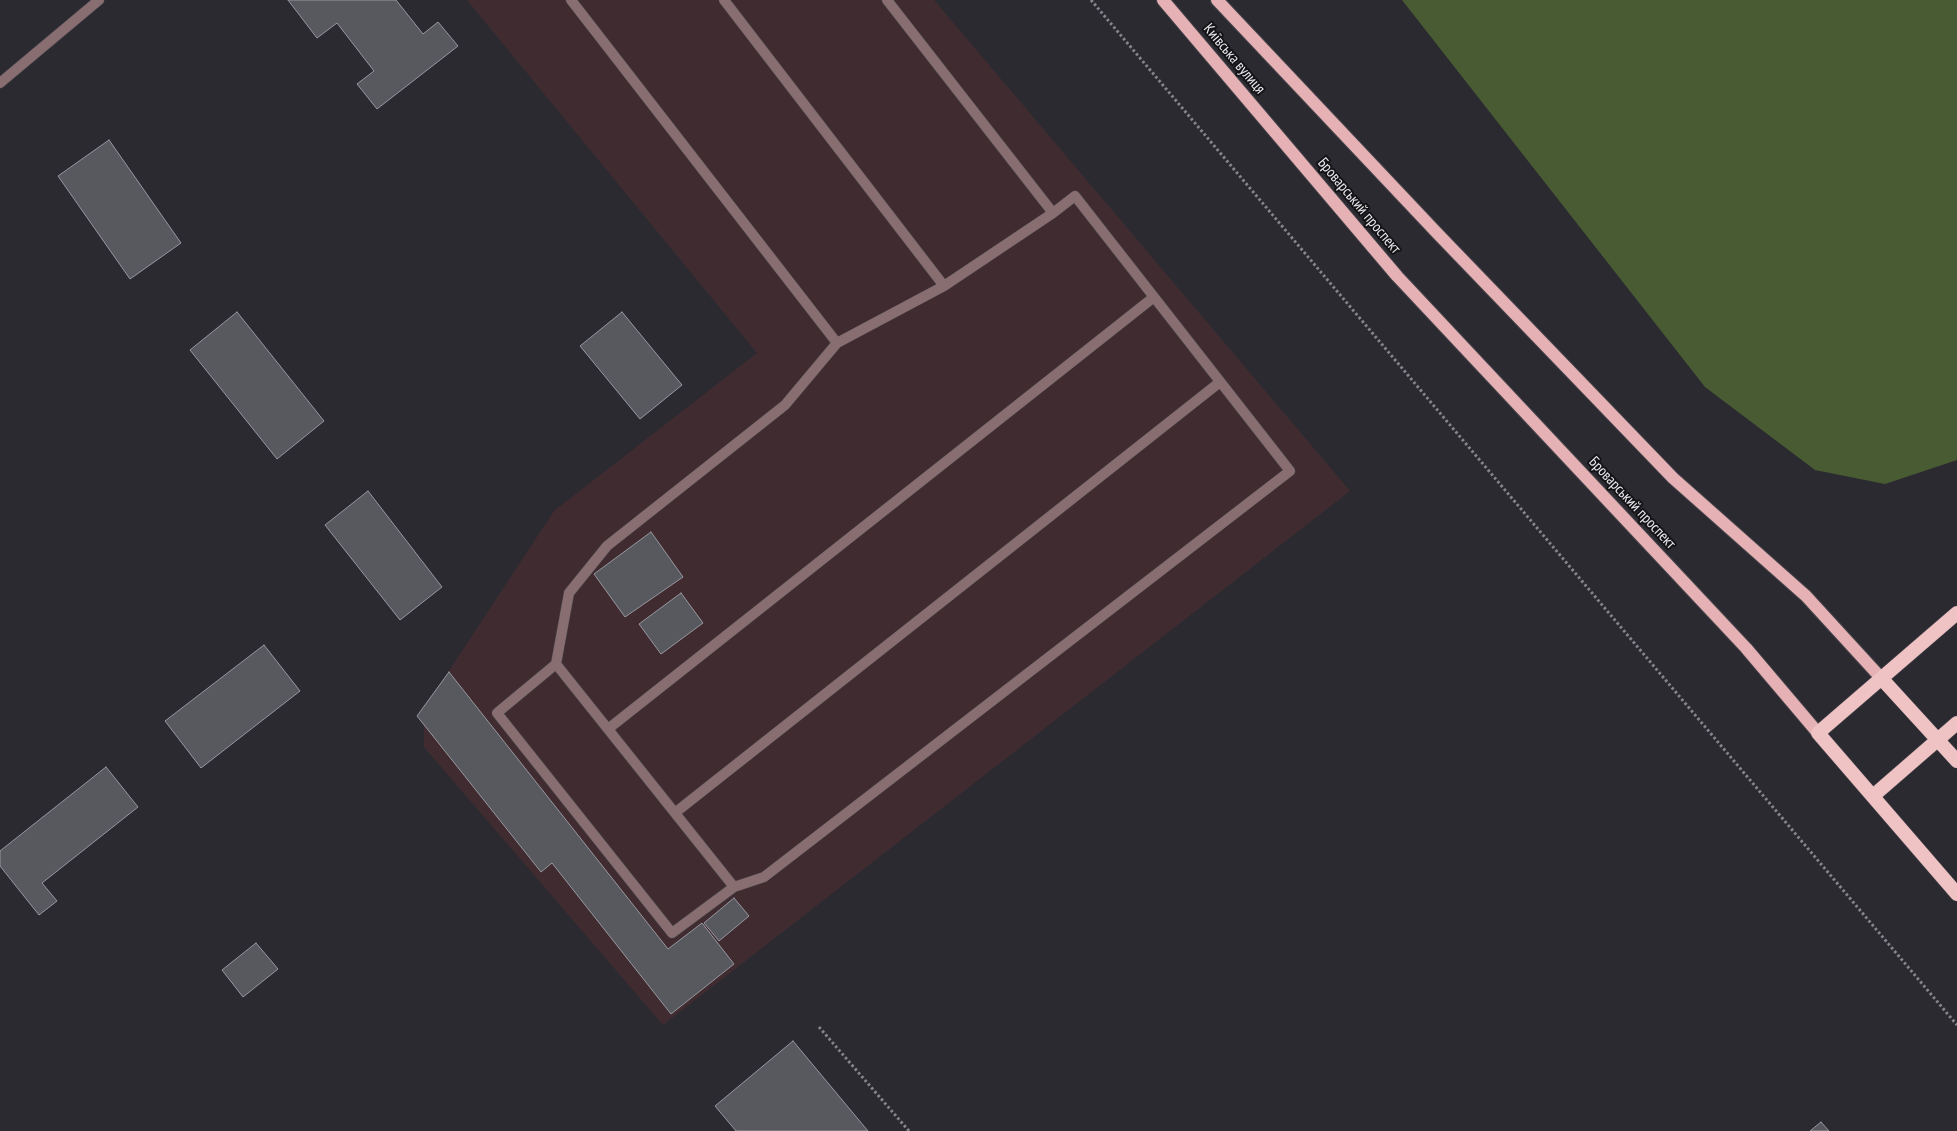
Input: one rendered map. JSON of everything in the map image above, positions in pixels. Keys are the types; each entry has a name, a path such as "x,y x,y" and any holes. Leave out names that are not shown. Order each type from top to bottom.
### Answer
{"highway":[{"path":"1818,733 1957,613"},
{"path":"1882,679 1957,761"},
{"path":"1873,796 1957,724"},
{"name":"Броварський проспект","path":"1818,733 1957,894"}],"main road":[{"name":"Київська вулиця","path":"1163,0 1280,138"},
{"name":"Київська вулиця","path":"1217,0 1437,233 1673,478 1806,596 1882,679"},
{"name":"Броварський проспект","path":"1280,138 1397,276 1746,648 1818,733"}],"street":[{"path":"0,82 99,0"},
{"path":"571,0 837,343"},
{"path":"724,0 944,286"},
{"path":"887,0 1053,214"},
{"path":"1075,196 1290,471 764,877 734,887 672,932 497,713 556,664 569,593 608,546 785,405 837,343 944,286 1053,214 1075,196"},
{"path":"608,729 1154,297"},
{"path":"676,812 1220,382"},
{"path":"556,664 734,887"}],"path":[{"path":"1091,0 1957,1025"},
{"path":"819,1026 909,1131"}],"shaded area":[{"path":"467,0 934,0 1350,491 663,1025 424,747 424,709 554,511 757,353"}],"green space":[{"path":"1402,0 1957,0 1957,460 1885,484 1815,470 1705,387"}],"building":[{"path":"288,0 396,0 423,34 438,22 458,46 377,109 357,84 374,71 337,23 317,38"},
{"path":"109,140 181,243 130,279 58,176"},
{"path":"237,312 324,421 277,459 190,350"},
{"path":"622,312 682,385 640,419 580,346"},
{"path":"368,491 442,587 400,620 325,525"},
{"path":"651,532 683,577 625,617 594,574"},
{"path":"681,593 703,623 661,654 639,624"},
{"path":"264,645 300,691 201,768 165,721"},
{"path":"449,672 668,949 702,923 734,964 671,1014 552,863 541,872 417,716"},
{"path":"106,767 138,807 42,883 57,901 39,915 0,866 0,851"},
{"path":"734,898 749,916 719,941 704,923"},
{"path":"256,943 278,969 243,997 222,970"},
{"path":"793,1041 868,1131 736,1131 715,1106"},
{"path":"1821,1122 1829,1131 1810,1131"}]}
